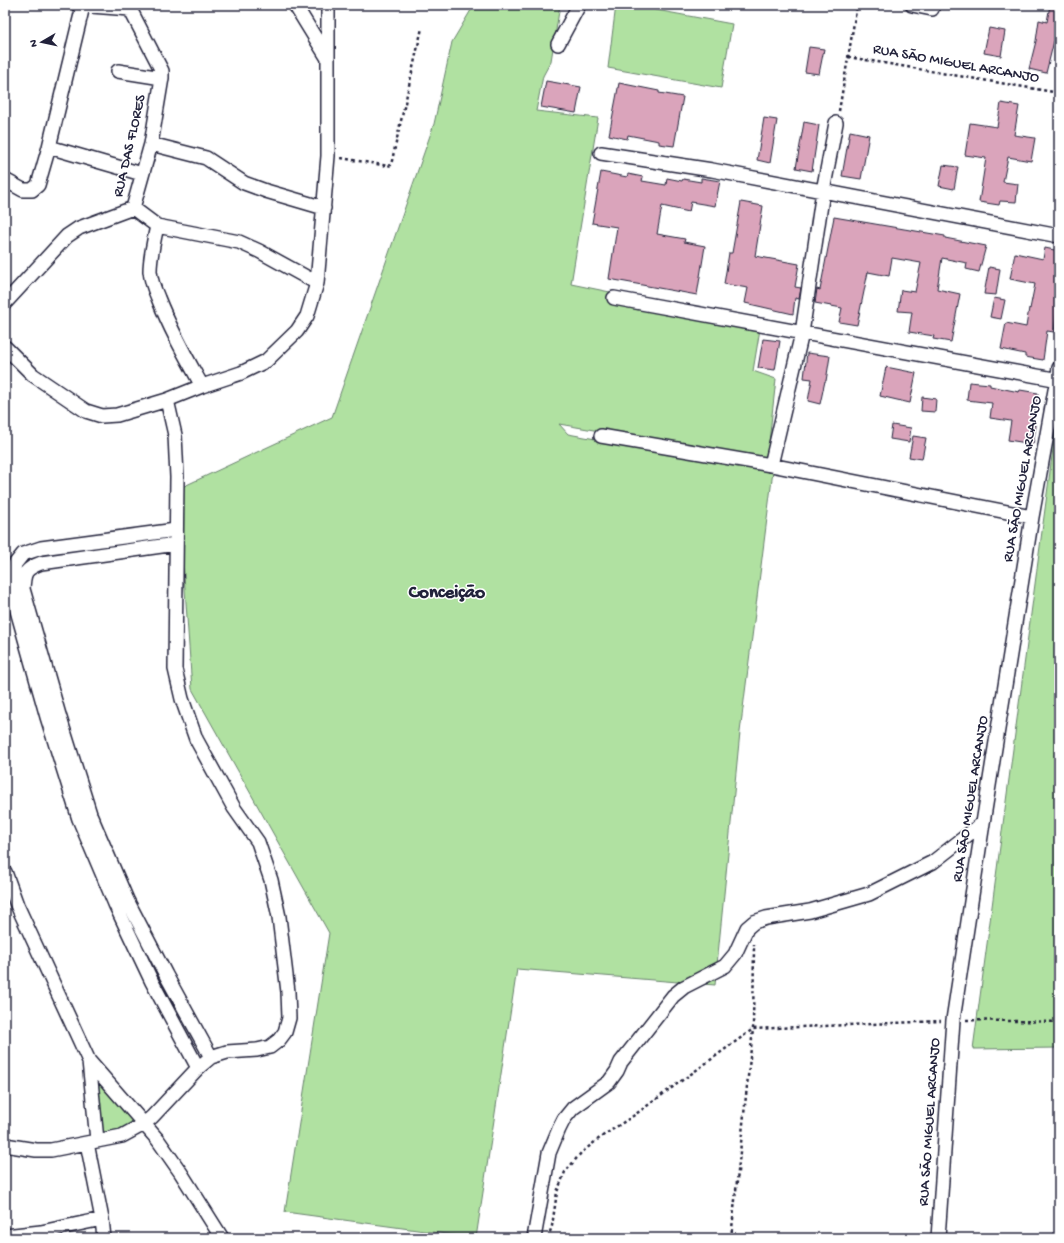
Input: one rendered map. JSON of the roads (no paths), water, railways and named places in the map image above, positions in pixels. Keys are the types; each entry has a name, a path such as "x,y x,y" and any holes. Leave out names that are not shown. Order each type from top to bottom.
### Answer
{"street":[{"path":"5,180 23,190 32,190 38,185 49,147 81,5"},
{"name":"RUA DAS FLORES","path":"5,303 67,236 79,228 133,208 151,144 162,71 133,7 81,5"},
{"path":"295,5 327,57"},
{"path":"5,347 33,375 86,411 102,416 117,416 242,373 266,361 297,330 307,316 317,283 328,156 328,5"},
{"path":"558,44 579,5"},
{"path":"912,5 932,9"},
{"path":"118,71 162,78"},
{"path":"771,465 802,333 823,192 836,123"},
{"path":"151,144 206,158 244,182 266,191 324,208"},
{"path":"49,147 142,174"},
{"path":"601,153 712,170 1059,236"},
{"path":"133,208 157,226 239,242 260,251 317,283"},
{"path":"157,226 153,243 150,271 152,283 162,310 202,386"},
{"path":"614,298 802,333 1058,376"},
{"name":"RUA SÃO MIGUEL ARCANJO","path":"938,1238 953,1020 1032,517 1058,376"},
{"path":"5,1145 36,1150 51,1150 122,1136 148,1121 198,1068 211,1057 227,1052 257,1050 270,1047 279,1040 285,1032 289,1018 288,992 279,918 271,880 258,842 234,808 196,739 182,699 175,670 177,477 175,435 167,400"},
{"path":"601,436 771,465 1032,517"},
{"path":"176,530 41,548 24,554 15,564 11,582 16,607 37,682 79,819 125,925 152,982 198,1068"},
{"path":"176,544 41,562 26,571 24,575 23,589 59,715 90,814 127,900 211,1057"},
{"path":"534,1238 549,1153 564,1119 573,1108 609,1082 617,1071 621,1062 673,996 684,987 724,966 735,954 747,928 754,922 766,918 810,911 869,894 933,862 983,823"},
{"path":"5,872 17,905 89,1061 148,1121 158,1140 181,1172 222,1238"},
{"path":"5,895 17,905"},
{"path":"89,1061 92,1141 104,1238"},
{"path":"5,1236 41,1232 102,1220"}],"district":[{"name":"Conceição","path":"447,593"}]}
